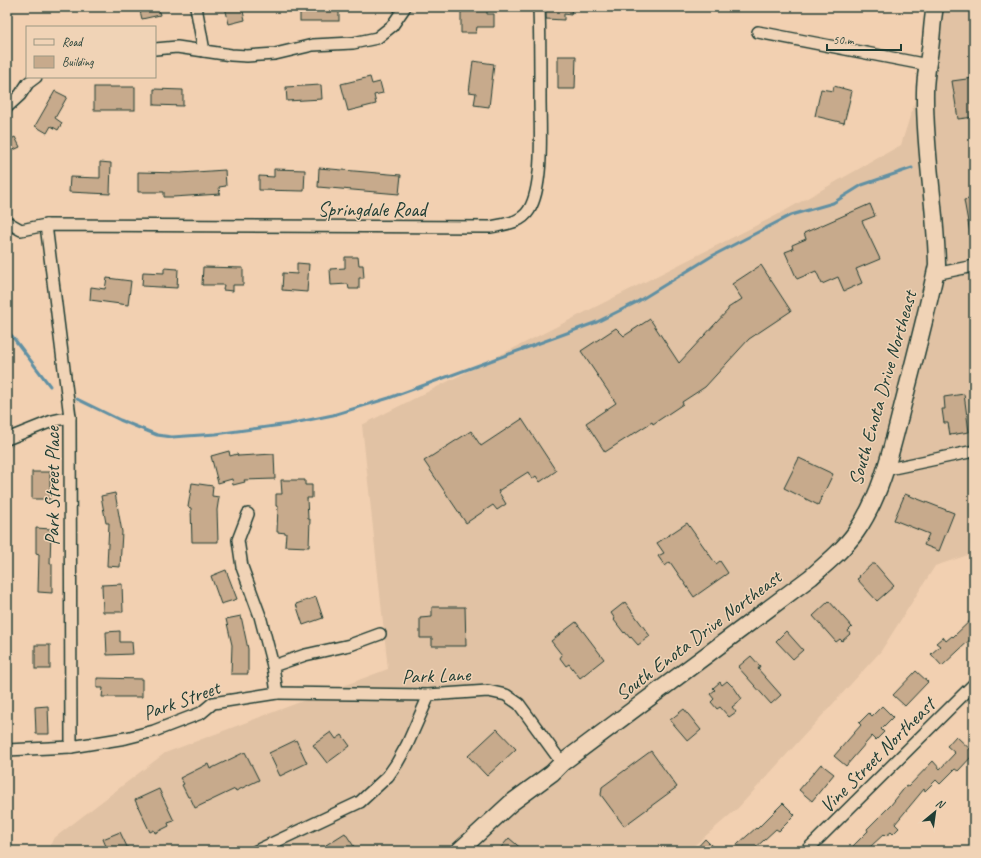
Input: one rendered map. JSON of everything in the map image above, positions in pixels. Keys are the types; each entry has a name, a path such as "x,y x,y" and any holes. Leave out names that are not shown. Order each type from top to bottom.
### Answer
{"main road":[{"name":"South Enota Drive Northeast","path":"459,851 511,803 552,773 562,763 788,595 840,550 856,532 863,520 878,490 891,448 937,265 925,117 926,74 935,7"}],"street":[{"path":"196,7 204,50"},
{"path":"156,50 177,47 231,55 275,54 313,45 353,43 377,38 392,26 405,7"},
{"name":"Springdale Road","path":"7,222 21,230 46,225 491,227 512,223 522,218 529,211 535,197 540,151 539,7"},
{"path":"758,32 928,65"},
{"path":"7,107 20,95 28,83 35,78"},
{"name":"Park Street Place","path":"46,225 70,417 71,747"},
{"path":"935,274 974,266"},
{"path":"7,439 52,421 70,417"},
{"path":"884,470 974,451"},
{"path":"248,514 238,540 242,567 260,616 273,666 277,693"},
{"path":"273,666 305,655 350,645 380,634"},
{"name":"Vine Street Northeast","path":"806,851 974,684"},
{"name":"Park Lane","path":"277,693 428,695 488,690 506,695 519,704 562,763"},
{"name":"Park Street","path":"7,750 71,747 126,738 154,731 200,713 213,703 277,693"},
{"path":"256,851 360,802 388,776 397,763 407,745 428,695"}],"shaded area":[{"path":"941,7 974,7 974,553 935,566 881,651 738,808 688,851 48,851 53,839 165,753 388,669 362,425 779,214 901,145 926,66"}],"building":[{"path":"139,7 158,7 160,15 142,19"},
{"path":"225,7 242,7 245,20 229,24"},
{"path":"300,7 339,7 339,21 300,21"},
{"path":"546,7 572,7 571,15 564,14 564,20 546,19"},
{"path":"461,9 487,9 487,14 494,14 494,27 477,27 476,33 461,33"},
{"path":"558,56 576,56 575,89 558,89"},
{"path":"473,61 494,64 489,107 474,105 476,93 469,92"},
{"path":"370,77 372,84 380,82 383,93 374,95 376,104 348,111 341,84"},
{"path":"974,78 974,117 958,119 952,81"},
{"path":"321,85 322,99 287,101 286,87"},
{"path":"834,86 852,91 844,123 815,116 821,89 833,91"},
{"path":"94,87 135,87 135,110 94,110"},
{"path":"154,89 183,90 183,106 154,105"},
{"path":"55,91 67,97 55,118 62,123 58,130 51,126 47,133 35,126"},
{"path":"15,137 20,147 7,153 7,141"},
{"path":"100,162 111,163 110,194 69,192 70,177 100,178"},
{"path":"319,168 401,175 399,194 318,187"},
{"path":"274,169 305,170 304,191 259,190 259,176 274,177"},
{"path":"225,170 226,186 219,187 220,194 164,197 164,192 138,192 138,172 181,173"},
{"path":"974,198 974,233 970,233 964,200"},
{"path":"870,204 875,216 862,221 880,259 856,269 862,283 844,291 838,277 822,284 816,271 797,279 785,252 793,249 792,245 806,239 804,233"},
{"path":"345,257 358,257 359,265 363,265 364,278 359,278 359,289 349,289 348,284 331,285 330,269 345,268"},
{"path":"297,263 309,264 307,292 282,290 283,273 297,274"},
{"path":"761,265 791,311 749,339 705,387 682,402 683,404 653,424 652,422 605,452 586,423 616,403 581,351 616,328 624,336 650,319 679,363 728,310 728,308 742,299 732,284"},
{"path":"203,267 243,268 243,285 233,285 233,291 223,290 224,285 202,285"},
{"path":"164,268 178,269 177,288 142,286 143,272 164,273"},
{"path":"107,278 131,281 128,305 90,300 91,287 105,289"},
{"path":"964,394 969,432 950,435 948,423 944,423 942,409 945,409 944,397"},
{"path":"522,419 556,471 540,482 536,476 532,479 528,472 498,491 506,504 497,510 493,505 466,523 424,461 471,431 481,446"},
{"path":"229,451 230,456 237,454 238,456 274,454 275,479 244,480 245,482 233,485 232,479 218,483 211,456"},
{"path":"799,458 833,474 818,505 784,488"},
{"path":"32,472 50,472 50,499 32,499"},
{"path":"281,480 305,480 305,485 312,485 312,498 307,498 308,519 310,519 309,547 285,546 286,533 277,532 278,506 276,506 276,494 282,494"},
{"path":"192,483 213,486 212,496 219,497 217,510 218,542 192,542 191,508 188,507"},
{"path":"115,493 122,532 120,567 107,566 109,523 106,523 101,496"},
{"path":"905,494 954,513 939,551 924,545 929,534 894,520"},
{"path":"687,523 716,564 720,561 728,573 694,597 670,562 665,566 658,556 664,553 657,543"},
{"path":"36,528 51,529 50,564 52,564 52,593 38,592 39,554 36,553"},
{"path":"872,564 875,564 894,586 877,601 857,579"},
{"path":"226,570 237,599 221,604 211,576"},
{"path":"122,584 123,612 103,612 102,585"},
{"path":"316,597 323,618 303,625 296,604"},
{"path":"829,601 852,627 848,631 850,634 842,641 840,639 836,642 813,616"},
{"path":"625,602 650,636 638,645 631,637 630,638 625,632 624,633 614,620 615,619 611,613"},
{"path":"432,607 465,607 466,646 432,646 432,638 420,638 420,618 432,617"},
{"path":"241,616 248,649 248,674 231,674 232,645 226,619"},
{"path":"974,617 974,636 942,666 931,654 940,646 936,643 943,637 946,641 952,636 953,637"},
{"path":"576,622 604,659 580,678 569,664 566,666 560,658 562,655 551,641"},
{"path":"120,631 120,642 132,642 133,654 107,655 106,632"},
{"path":"786,631 803,650 793,659 776,641"},
{"path":"35,645 50,645 50,669 35,669"},
{"path":"751,656 760,666 758,669 781,695 771,704 738,667"},
{"path":"916,671 928,682 905,706 893,695"},
{"path":"97,678 142,679 142,697 102,697 103,688 97,688"},
{"path":"727,681 733,686 742,699 732,707 736,712 729,717 720,707 717,709 711,702 714,699 710,694 715,690 713,688 720,682 722,685"},
{"path":"48,706 49,734 36,734 35,707"},
{"path":"882,706 893,717 881,729 884,732 876,740 872,736 846,766 834,756 861,725 859,723 869,713 872,716"},
{"path":"684,709 701,730 688,741 670,720"},
{"path":"497,729 516,749 487,776 468,756"},
{"path":"331,732 336,739 342,735 350,746 327,763 313,745"},
{"path":"956,736 974,754 958,771 955,769 940,784 936,780 925,791 924,789 895,824 899,828 893,834 891,832 886,836 884,834 870,847 874,851 848,851 868,831 867,829 891,805 906,786 908,787 933,761 940,769 955,753 947,746"},
{"path":"296,740 307,763 280,776 269,753"},
{"path":"651,751 677,787 624,826 601,795 602,787"},
{"path":"245,752 259,780 236,791 235,789 195,808 182,785 184,784 180,778 208,764 210,769"},
{"path":"821,764 834,774 812,801 799,790"},
{"path":"159,789 174,821 168,823 169,826 155,833 154,830 150,832 135,800"},
{"path":"783,803 795,815 779,831 776,829 752,851 730,851 756,828 757,829"},
{"path":"120,832 129,851 108,851 103,839"},
{"path":"345,833 357,851 330,851 326,845"},
{"path":"509,838 524,851 498,851"},
{"path":"705,839 717,851 694,851"}],"waterway":[{"path":"77,399 120,420 157,435 172,437 216,434 289,424 333,415 389,398 597,322 637,302 712,256 791,215 833,203 862,185 912,168"},
{"path":"7,332 12,336 50,386"}]}
